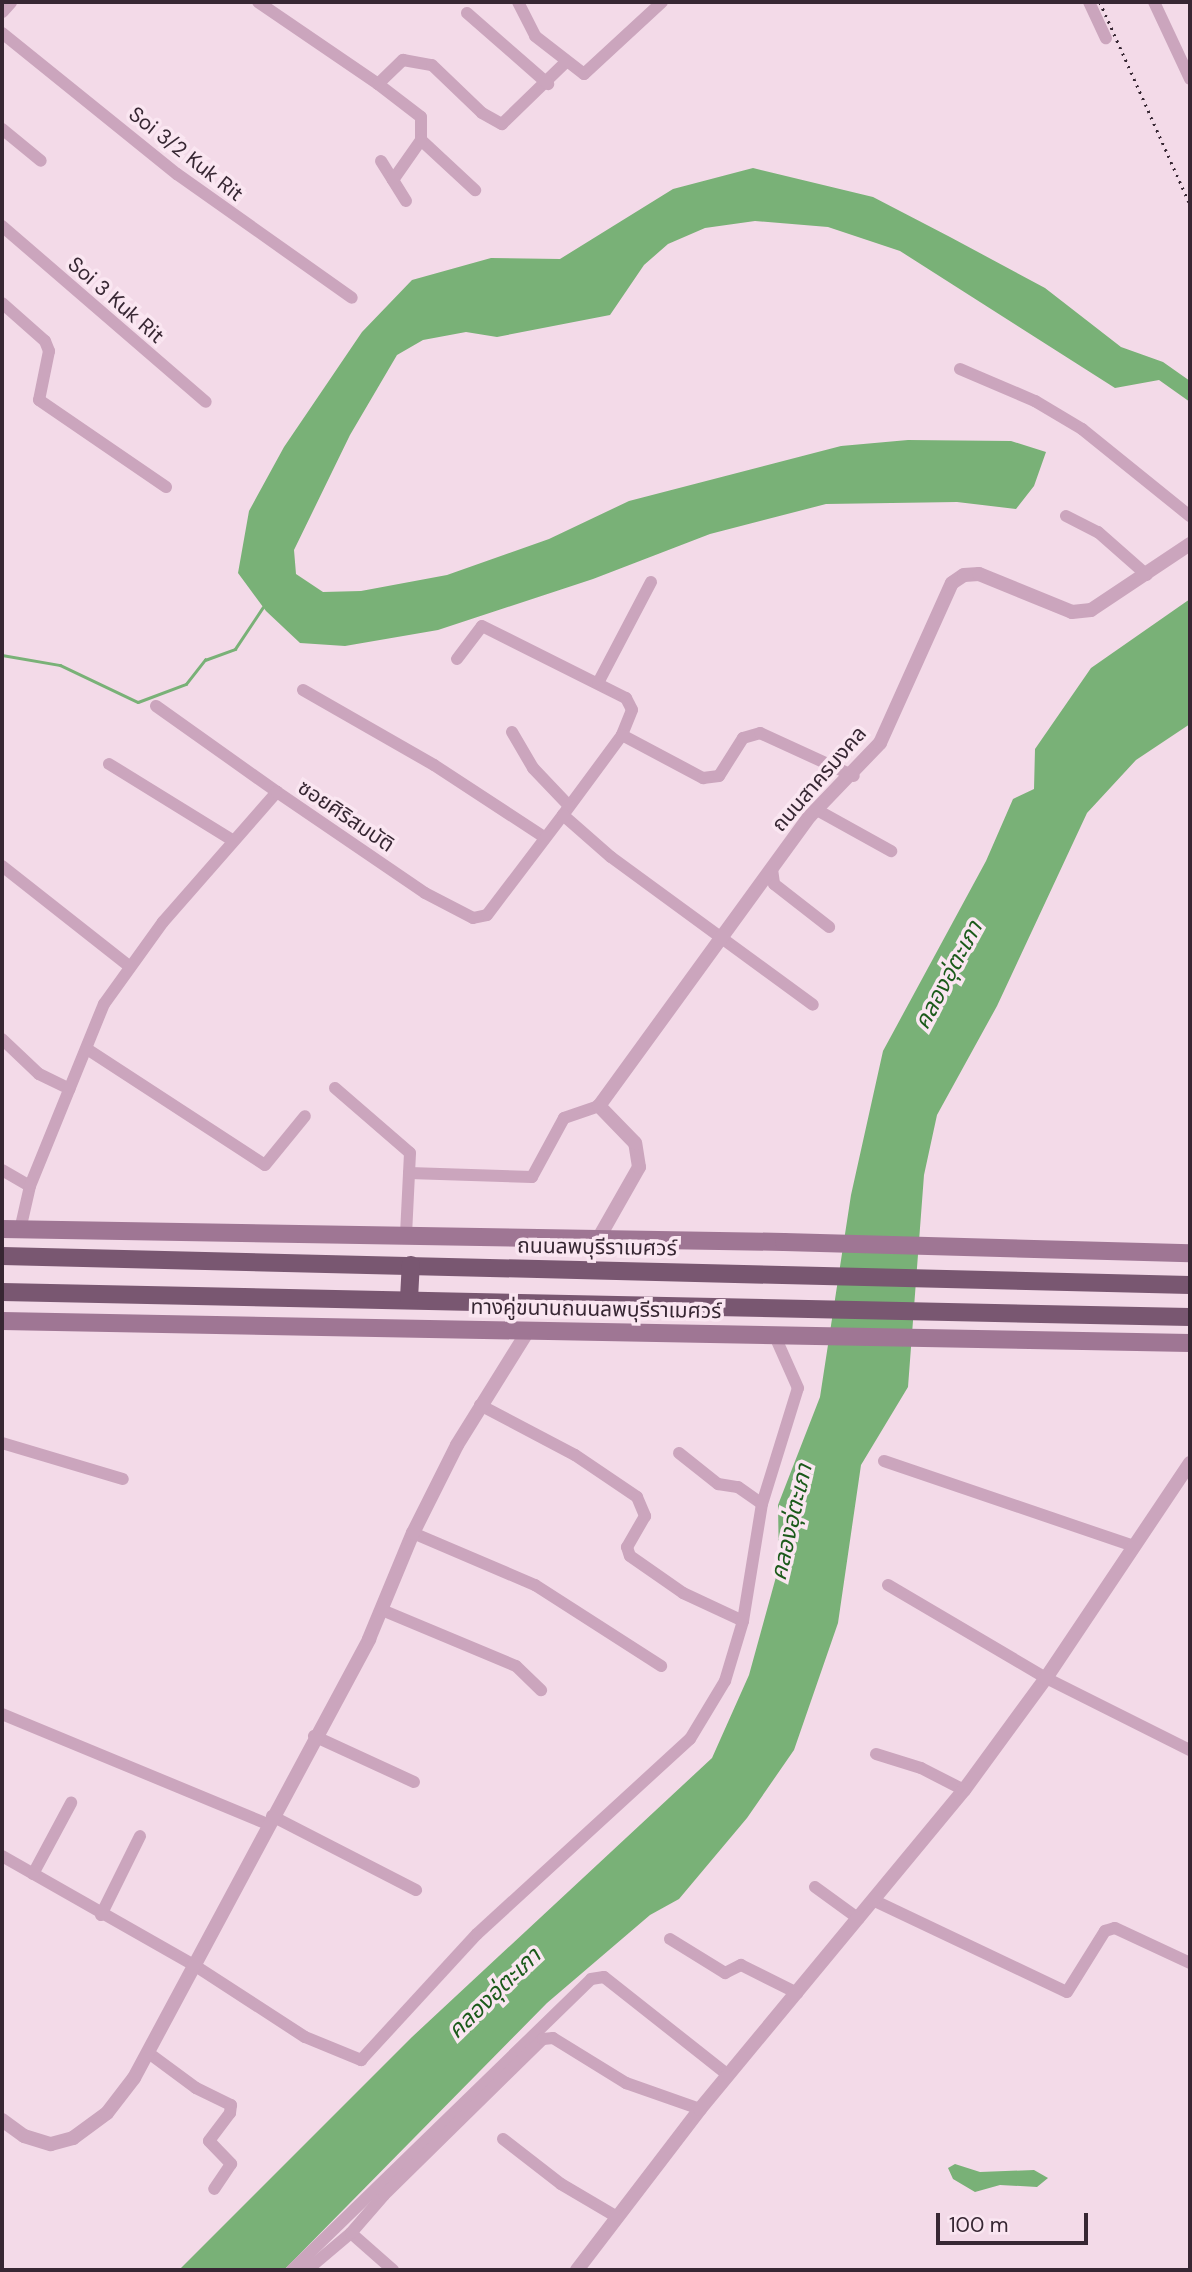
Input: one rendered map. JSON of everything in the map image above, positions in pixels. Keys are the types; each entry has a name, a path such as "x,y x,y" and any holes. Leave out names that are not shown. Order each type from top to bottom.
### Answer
{"main road":[{"path":"2,1229 937,1245 1190,1254"},
{"name":"ถนนลพบุรีราเมศวร์","path":"2,1256 1190,1285"},
{"path":"408,1299 411,1265"},
{"path":"2,1292 782,1306 1190,1317"},
{"name":"ทางคู่ขนานถนนลพบุรีราเมศวร์","path":"2,1321 403,1326 526,1334 778,1334 1190,1343"}],"street":[{"path":"2,11 10,2"},
{"path":"258,2 378,83 421,117 421,140 393,180"},
{"path":"518,2 535,36 584,74 662,2"},
{"path":"1089,2 1106,38"},
{"path":"1154,2 1190,79"},
{"path":"467,13 548,84"},
{"name":"Soi 3/2 Kuk Rit","path":"2,33 177,174 352,298"},
{"path":"378,83 403,60 432,65 482,113 502,124 548,84 566,62"},
{"path":"2,129 41,161"},
{"path":"421,140 475,190"},
{"path":"381,162 406,201"},
{"name":"Soi 3 Kuk Rit","path":"2,226 206,402"},
{"path":"2,303 45,341 49,351 39,400 166,487"},
{"path":"960,369 1035,401 1082,429 1190,516"},
{"path":"1066,516 1098,532 1147,575"},
{"name":"ถนนสาครมงคล","path":"599,1106 721,936 817,810 854,776 880,743 957,578 979,575 1072,612 1091,610 1190,544"},
{"path":"598,683 651,582"},
{"path":"457,659 482,626 626,698 632,710 622,735 703,778 719,776 743,738 760,733 854,776"},
{"path":"564,666 570,653"},
{"path":"303,690 434,765 544,837"},
{"path":"156,706 277,792"},
{"path":"512,732 533,768 566,810 611,857 813,1005"},
{"name":"ซอยศิริสมบัติ","path":"20,1230 30,1186 104,1004 130,966 232,840 277,792 425,893 473,918 487,915 622,735"},
{"path":"109,764 232,840"},
{"path":"817,810 891,851"},
{"path":"2,866 130,966"},
{"path":"772,869 774,884 829,927"},
{"path":"2,1039 39,1073 70,1089"},
{"path":"87,1049 265,1165 305,1116"},
{"path":"335,1088 410,1153 406,1236"},
{"path":"409,1173 532,1177 564,1118 599,1106 635,1143 639,1167 597,1241"},
{"path":"2,1170 30,1186"},
{"path":"2,2120 24,2136 51,2144 74,2138 107,2113 150,2054 194,1965 382,1610 413,1532 480,1405 526,1334"},
{"path":"4,1861 33,1874 101,1915 194,1965 305,2037 360,2060 477,1934 690,1739 725,1681 743,1621 762,1504 798,1388 778,1334"},
{"path":"480,1405 575,1455 637,1497 645,1516 627,1547 630,1556 683,1593 743,1621"},
{"path":"2,1443 123,1479"},
{"path":"679,1453 718,1484 738,1487 762,1504"},
{"path":"884,1461 1133,1546"},
{"path":"577,2270 700,2109 964,1790 1046,1678 1190,1463"},
{"path":"413,1532 534,1585 661,1666"},
{"path":"888,1584 1046,1678 1190,1750"},
{"path":"382,1610 516,1666 541,1689"},
{"path":"2,1714 270,1820 415,1890"},
{"path":"314,1736 414,1782"},
{"path":"876,1754 921,1768 964,1790"},
{"path":"33,1874 71,1803"},
{"path":"101,1915 140,1836"},
{"path":"816,1886 859,1919"},
{"path":"874,1901 1068,1992 1105,1931 1115,1928 1190,1963"},
{"path":"670,1939 725,1973 741,1965 797,1993"},
{"path":"292,2270 591,1979 604,1978 728,2075"},
{"path":"307,2270 351,2233 384,2195 543,2039 553,2038 626,2083 700,2109"},
{"path":"150,2054 196,2088 231,2105 230,2113 209,2141 231,2164 214,2189"},
{"path":"503,2139 561,2184 618,2217"},
{"path":"351,2233 393,2270"}],"water":[{"path":"753,168 873,197 950,237 1045,288 1121,347 1163,362 1190,381 1190,402 1159,380 1115,388 900,251 828,227 755,221 705,228 668,244 644,265 610,315 497,337 466,332 423,340 397,355 350,435 294,550 296,574 323,592 361,591 447,575 549,539 629,501 841,446 908,440 1011,441 1046,452 1034,486 1016,509 957,502 826,504 710,534 593,579 438,630 345,646 300,643 266,611 238,573 249,511 284,447 362,332 412,280 491,258 560,259 673,189"},
{"name":"คลองอุ่ตะเภา","path":"1190,599 1190,724 1136,760 1087,813 997,1006 937,1115 924,1175 908,1387 861,1465 838,1623 794,1750 747,1818 679,1899 650,1915 547,2003 284,2270 179,2270 412,2037 712,1758 749,1675 779,1566 778,1505 820,1397 851,1195 883,1051 986,861 1013,799 1034,789 1035,749 1091,668"},
{"path":"955,2164 980,2172 1034,2170 1048,2178 1037,2187 1000,2185 975,2192 953,2179 948,2168"}],"waterway":[{"path":"2,655 60,665 138,702 186,684 205,660 235,649 263,607"}],"railway":[{"path":"1100,2 1190,204"}]}
